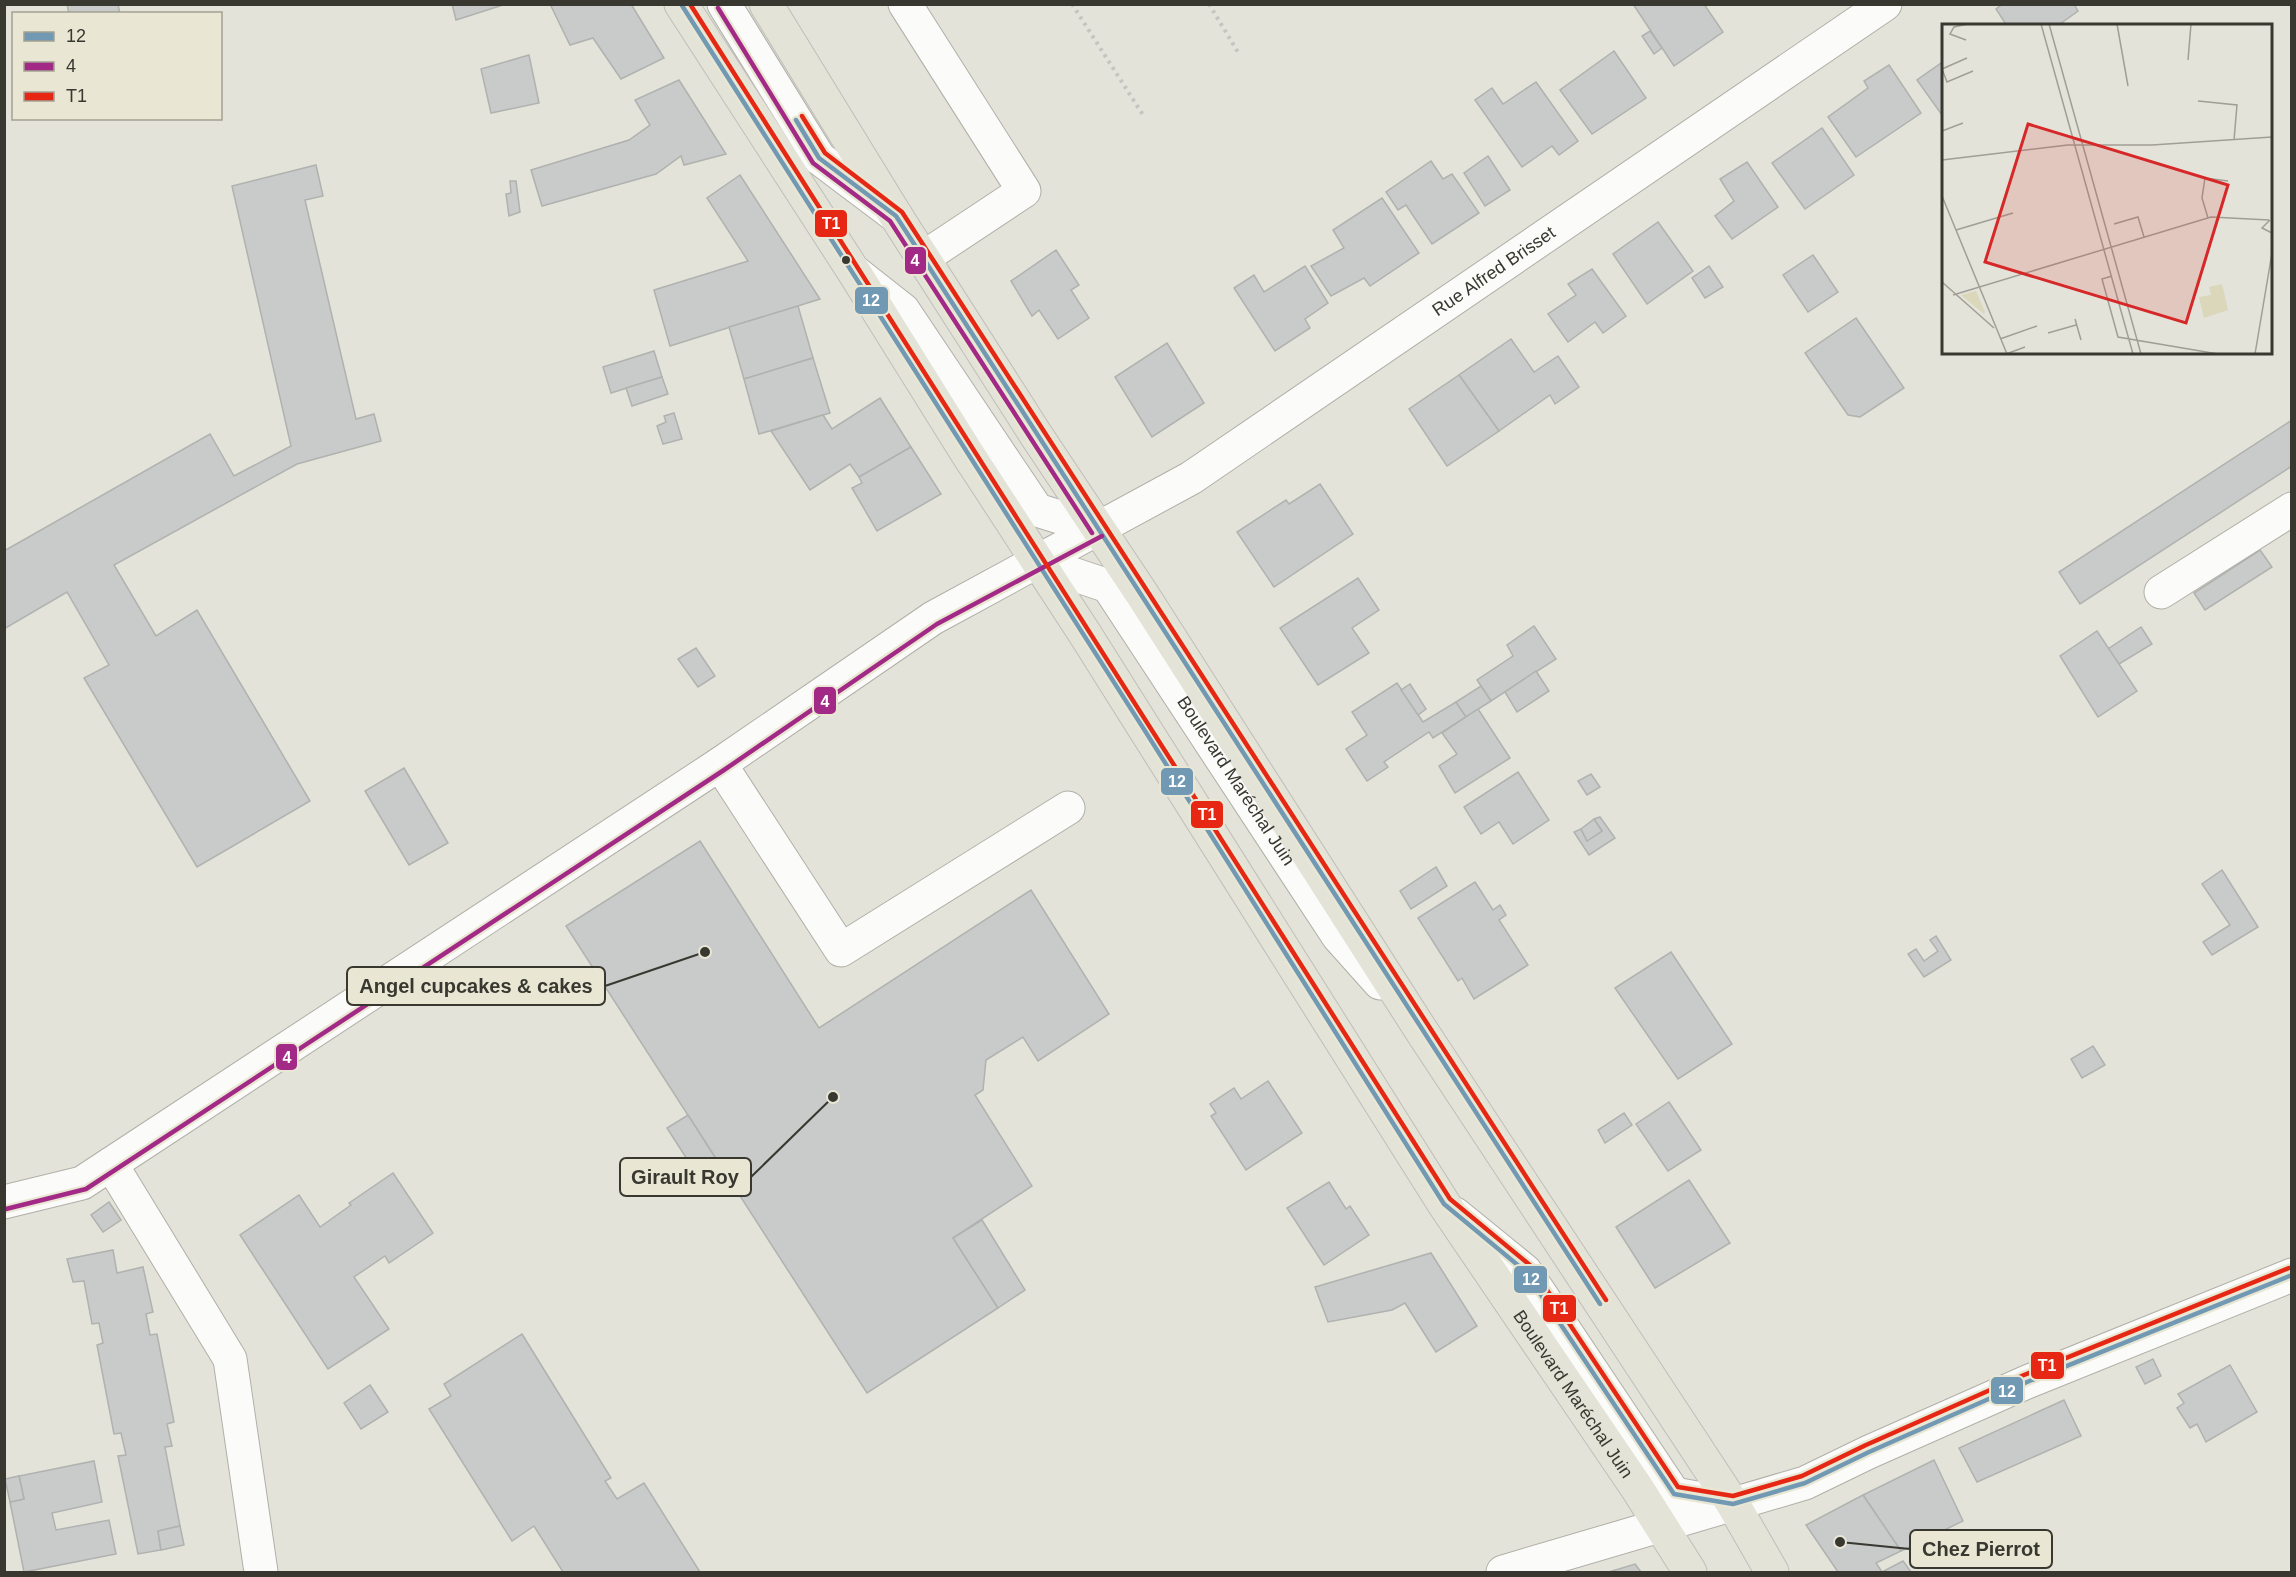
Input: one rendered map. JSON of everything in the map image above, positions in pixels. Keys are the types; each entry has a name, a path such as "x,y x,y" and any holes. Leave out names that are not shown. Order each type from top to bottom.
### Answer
{"main road":[{"name":"Boulevard Maréchal Juin","path":"681,4 1037,562 1092,644 1444,1204 1545,1328 1637,1488 1690,1572"},
{"name":"Boulevard Maréchal Juin","path":"766,4 923,258 1142,594 1419,1027 1733,1504"},
{"path":"1733,1504 1772,1572"}],"street":[{"path":"724,4 819,158 896,216"},
{"path":"905,4 1024,190 923,258"},
{"name":"Rue Alfred Brisset","path":"4,1202 82,1183 720,764 933,618 1191,478 1885,4"},
{"name":"Boulevard Maréchal Juin","path":"854,272 903,310 1037,510 1098,529"},
{"path":"2161,592 2292,509"},
{"name":"Boulevard Maréchal Juin","path":"1037,562 1108,586 1338,936 1419,1027"},
{"path":"720,764 841,950 1068,808"},
{"path":"111,1164 230,1359 261,1572"},
{"path":"1503,1572 1805,1483 2027,1382 2292,1275"},
{"name":"Boulevard Maréchal Juin","path":"1545,1328 1674,1494 1733,1504"}],"path":[{"path":"1072,4 1143,115"},
{"path":"1209,4 1239,54"}],"building":[{"path":"67,4 118,4 120,12 69,12"},
{"path":"452,4 506,4 456,20"},
{"path":"550,4 631,4 664,58 621,79 593,38 570,45"},
{"path":"1633,4 1704,4 1723,32 1674,66"},
{"path":"2003,4 2074,4 2078,11 2060,24 2006,24 1996,9"},
{"path":"1650,31 1662,48 1654,54 1642,36"},
{"path":"1614,51 1646,98 1592,134 1560,90"},
{"path":"529,55 539,103 491,113 481,69"},
{"path":"1942,62 1942,115 1917,80"},
{"path":"1889,65 1921,113 1856,157 1828,117 1868,88 1864,81"},
{"path":"679,80 726,154 684,165 681,156 656,174 542,206 531,170 629,140 650,125 635,100"},
{"path":"1536,82 1578,141 1559,155 1552,146 1522,167 1475,100 1492,88 1503,104"},
{"path":"1822,128 1854,175 1805,209 1772,163"},
{"path":"1488,156 1510,190 1485,206 1464,173"},
{"path":"1431,161 1443,179 1452,174 1479,213 1432,244 1406,205 1398,210 1386,192"},
{"path":"1747,162 1778,207 1732,239 1715,216 1734,201 1720,179"},
{"path":"316,165 323,196 305,200 356,419 374,414 381,441 297,464 114,565 156,636 197,610 310,801 197,867 84,678 109,665 67,592 4,629 4,551 210,434 234,476 291,446 232,186"},
{"path":"740,175 820,299 670,346 654,290 748,261 707,198"},
{"path":"510,181 516,181 520,212 509,216 506,194 511,193"},
{"path":"1382,198 1419,253 1370,286 1364,278 1331,296 1311,266 1344,248 1333,230"},
{"path":"1658,222 1693,271 1647,304 1613,254"},
{"path":"1056,250 1079,285 1071,290 1089,318 1058,339 1039,310 1032,316 1011,281"},
{"path":"1813,255 1838,292 1808,312 1783,275"},
{"path":"1305,266 1328,303 1305,319 1310,328 1275,351 1234,288 1254,275 1264,292"},
{"path":"1709,266 1723,287 1705,298 1692,278"},
{"path":"1592,269 1626,316 1603,333 1595,322 1568,342 1548,314 1576,295 1568,284"},
{"path":"798,306 813,358 744,379 729,327"},
{"path":"1856,318 1904,388 1860,417 1848,415 1805,353"},
{"path":"1511,339 1534,372 1558,356 1579,387 1555,404 1550,395 1499,431 1459,375"},
{"path":"1167,343 1204,403 1152,437 1115,377"},
{"path":"654,351 662,377 611,393 603,367"},
{"path":"813,358 830,413 759,434 744,379"},
{"path":"1459,375 1499,431 1447,466 1409,409"},
{"path":"662,377 668,394 632,406 626,388"},
{"path":"880,398 911,447 859,477 850,464 810,490 771,431 823,415 832,429"},
{"path":"674,413 682,439 663,444 657,426 666,422 664,416"},
{"path":"2292,420 2292,466 2080,604 2059,572"},
{"path":"911,447 941,494 877,531 852,488 862,483 859,477"},
{"path":"1320,484 1353,534 1274,587 1237,532 1286,500 1289,504"},
{"path":"2260,550 2272,567 2205,610 2194,593"},
{"path":"1358,578 1379,610 1352,628 1369,653 1318,685 1280,628"},
{"path":"1534,626 1556,659 1491,701 1477,680 1513,656 1507,645"},
{"path":"2141,627 2152,644 2119,664 2108,649"},
{"path":"2097,631 2137,691 2098,717 2060,656"},
{"path":"696,648 715,676 698,687 678,659"},
{"path":"1536,671 1549,691 1517,712 1505,692"},
{"path":"1397,683 1423,722 1456,702 1466,717 1433,738 1429,732 1384,762 1388,767 1367,781 1346,749 1367,735 1352,712"},
{"path":"1410,684 1426,709 1418,715 1401,690"},
{"path":"1481,686 1491,701 1466,717 1456,702"},
{"path":"1478,709 1510,758 1455,793 1439,766 1457,754 1442,733"},
{"path":"404,768 448,843 409,865 365,791"},
{"path":"1518,772 1549,820 1513,844 1499,822 1481,834 1464,807"},
{"path":"1591,774 1600,787 1587,795 1578,781"},
{"path":"1600,817 1615,838 1589,855 1574,832 1581,829 1587,841 1602,831 1594,819"},
{"path":"1594,819 1602,831 1587,841 1581,829"},
{"path":"700,841 819,1028 1031,890 1109,1014 1038,1061 1023,1037 986,1060 983,1090 975,1095 1032,1186 953,1238 998,1308 867,1393 566,926"},
{"path":"1436,867 1447,886 1411,909 1400,891"},
{"path":"2222,870 2258,927 2212,955 2203,942 2230,925 2202,884"},
{"path":"1475,882 1493,910 1500,905 1506,915 1499,920 1528,965 1474,999 1462,978 1458,981 1418,918"},
{"path":"1936,936 1951,960 1924,977 1908,954 1916,949 1924,961 1938,951 1930,940"},
{"path":"1671,952 1732,1044 1678,1079 1615,988"},
{"path":"2093,1046 2105,1065 2082,1078 2071,1059"},
{"path":"1268,1081 1302,1133 1246,1170 1211,1116 1216,1113 1210,1104 1234,1088 1241,1099"},
{"path":"1669,1102 1701,1150 1668,1171 1636,1124"},
{"path":"1624,1113 1632,1125 1605,1143 1598,1130"},
{"path":"688,1115 720,1165 699,1178 667,1128"},
{"path":"393,1173 433,1233 389,1263 385,1256 354,1277 389,1329 328,1369 240,1235 299,1195 320,1227 351,1205 349,1203"},
{"path":"1689,1180 1730,1243 1655,1288 1616,1227"},
{"path":"1329,1182 1346,1209 1350,1206 1369,1235 1324,1265 1287,1208"},
{"path":"109,1202 121,1220 103,1232 91,1215"},
{"path":"982,1220 1025,1290 998,1308 953,1238"},
{"path":"113,1250 117,1273 143,1267 153,1312 146,1314 150,1335 157,1334 174,1422 167,1424 172,1446 165,1447 180,1526 158,1531 161,1550 138,1554 118,1456 126,1455 121,1433 114,1434 97,1345 103,1343 99,1323 92,1324 84,1281 73,1282 67,1259"},
{"path":"1431,1253 1477,1326 1436,1352 1405,1303 1392,1310 1328,1322 1315,1287"},
{"path":"522,1334 611,1478 605,1481 617,1499 644,1483 700,1572 563,1572 534,1526 512,1541 429,1409 451,1396 444,1384"},
{"path":"2153,1359 2161,1376 2145,1384 2136,1367"},
{"path":"2230,1365 2257,1412 2206,1442 2197,1424 2190,1428 2177,1408 2184,1403 2178,1394"},
{"path":"370,1385 388,1412 361,1429 344,1403"},
{"path":"2064,1400 2081,1436 1977,1482 1959,1448"},
{"path":"1934,1460 1963,1521 1901,1551 1863,1495"},
{"path":"94,1461 102,1502 52,1513 56,1530 109,1520 116,1554 24,1572 10,1502 24,1499 19,1476"},
{"path":"19,1476 24,1499 10,1502 5,1479"},
{"path":"1863,1495 1901,1551 1876,1563 1882,1572 1838,1572 1806,1525"},
{"path":"180,1526 184,1545 161,1550 158,1531"},
{"path":"1903,1561 1911,1572 1882,1572"},
{"path":"1635,1564 1641,1572 1609,1572"}],"transit line":[{"name":"12","path":"681,4 1064,603 1444,1204 1525,1271 1674,1494 1733,1504 1805,1483 2027,1382 2292,1275"},
{"name":"T1","path":"690,4 977,451 1450,1199 1531,1266 1678,1487 1733,1496 1802,1476 2024,1375 2289,1268"},
{"name":"4","path":"718,8 813,163 890,221 1092,533"},
{"name":"T1","path":"802,116 825,153 902,212 1606,1300"},
{"name":"12","path":"796,120 819,158 896,216 1600,1304"},
{"name":"4","path":"6,1209 86,1189 724,770 937,624 1102,536"}],"place":[{"name":"Angel cupcakes & cakes","path":"705,952"},
{"name":"Girault Roy","path":"833,1097"},
{"name":"Chez Pierrot","path":"1840,1542"}]}
